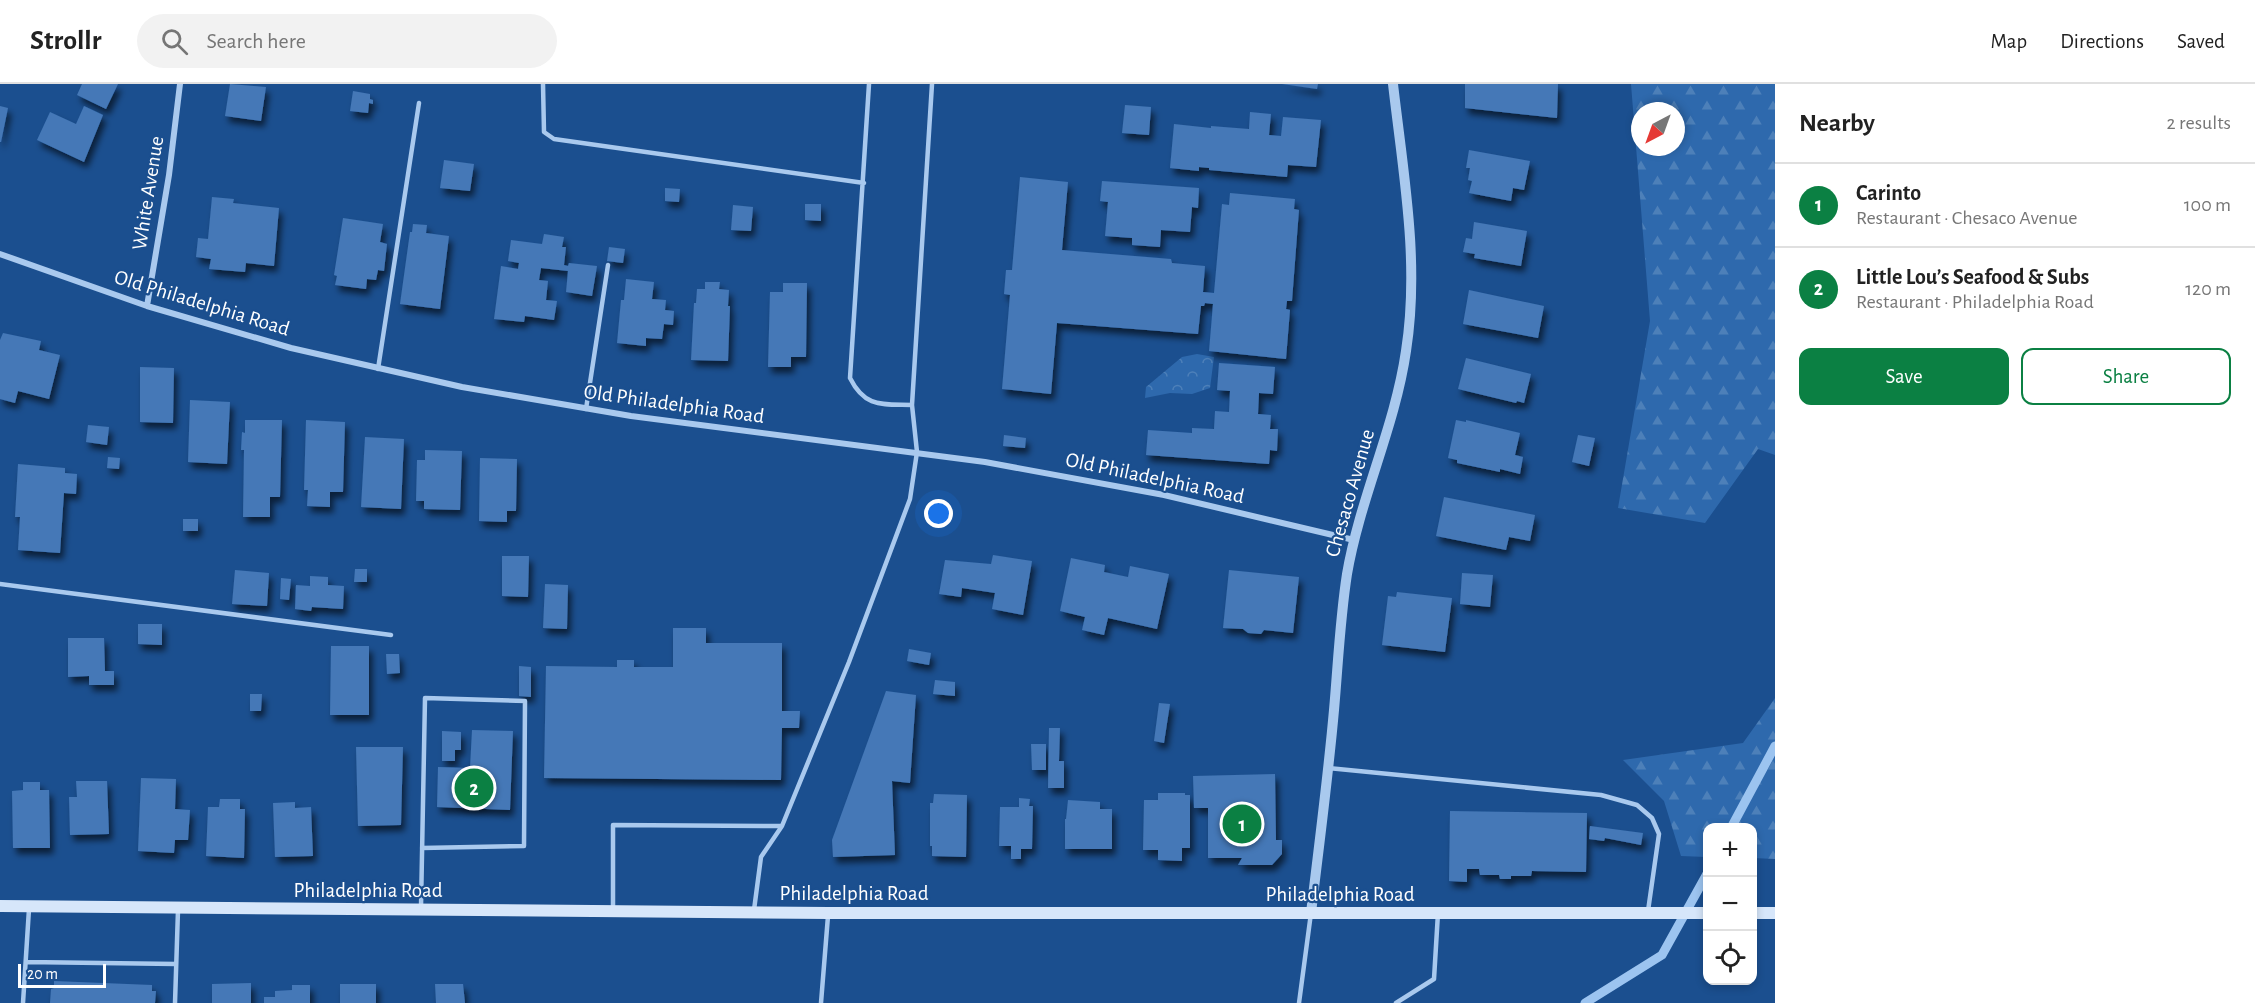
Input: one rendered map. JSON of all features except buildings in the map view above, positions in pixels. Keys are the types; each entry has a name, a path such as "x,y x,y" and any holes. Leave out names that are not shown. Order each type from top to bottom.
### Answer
{"main road":[{"name":"Philadelphia Road","path":"0,906 754,913 1703,913"},
{"path":"1757,913 1775,913"}],"street":[{"name":"White Avenue","path":"147,306 170,175 180,84"},
{"name":"Chesaco Avenue","path":"1311,913 1347,576 1354,540 1394,408 1407,350 1412,282 1411,244 1393,84"},
{"name":"Old Philadelphia Road","path":"0,254 147,306 291,348 378,369 586,409 985,462 1164,495 1354,540"}],"lane":[{"path":"543,84 544,132 554,139 864,183"},
{"path":"869,84 850,378 857,392 867,400 880,404 912,405"},
{"path":"754,913 761,857 782,826 849,662 910,499 917,452 912,405 932,84"},
{"path":"378,369 419,103"},
{"path":"586,409 608,265"},
{"path":"0,584 391,635"},
{"path":"421,910 422,848 425,699 525,701 524,846 422,848"},
{"path":"1328,768 1601,795 1637,805 1652,818 1659,834 1648,914"},
{"path":"613,912 613,825 782,826"},
{"path":"23,1003 29,906"},
{"path":"175,1003 178,907"},
{"path":"820,1003 829,913"},
{"path":"1299,1003 1311,913"},
{"path":"1396,1003 1434,979 1438,913"},
{"path":"26,962 176,964"}],"green space":[{"path":"1631,84 1775,84 1775,455 1758,449 1705,523 1618,508 1650,321 1637,156 1685,156 1685,102 1632,102"},
{"path":"1197,354 1214,357 1210,388 1192,394 1170,393 1145,398 1146,387 1182,357"},
{"path":"1775,698 1775,859 1757,858 1757,823 1703,823 1703,857 1681,856 1664,801 1623,760 1743,743"}],"waterway":[{"path":"1734,823 1775,746"},
{"path":"1585,1003 1662,955 1705,877"}],"place":[{"name":"Little Lou’s Seafood & Subs","path":"474,788"},
{"name":"Carinto","path":"1242,824"}]}
